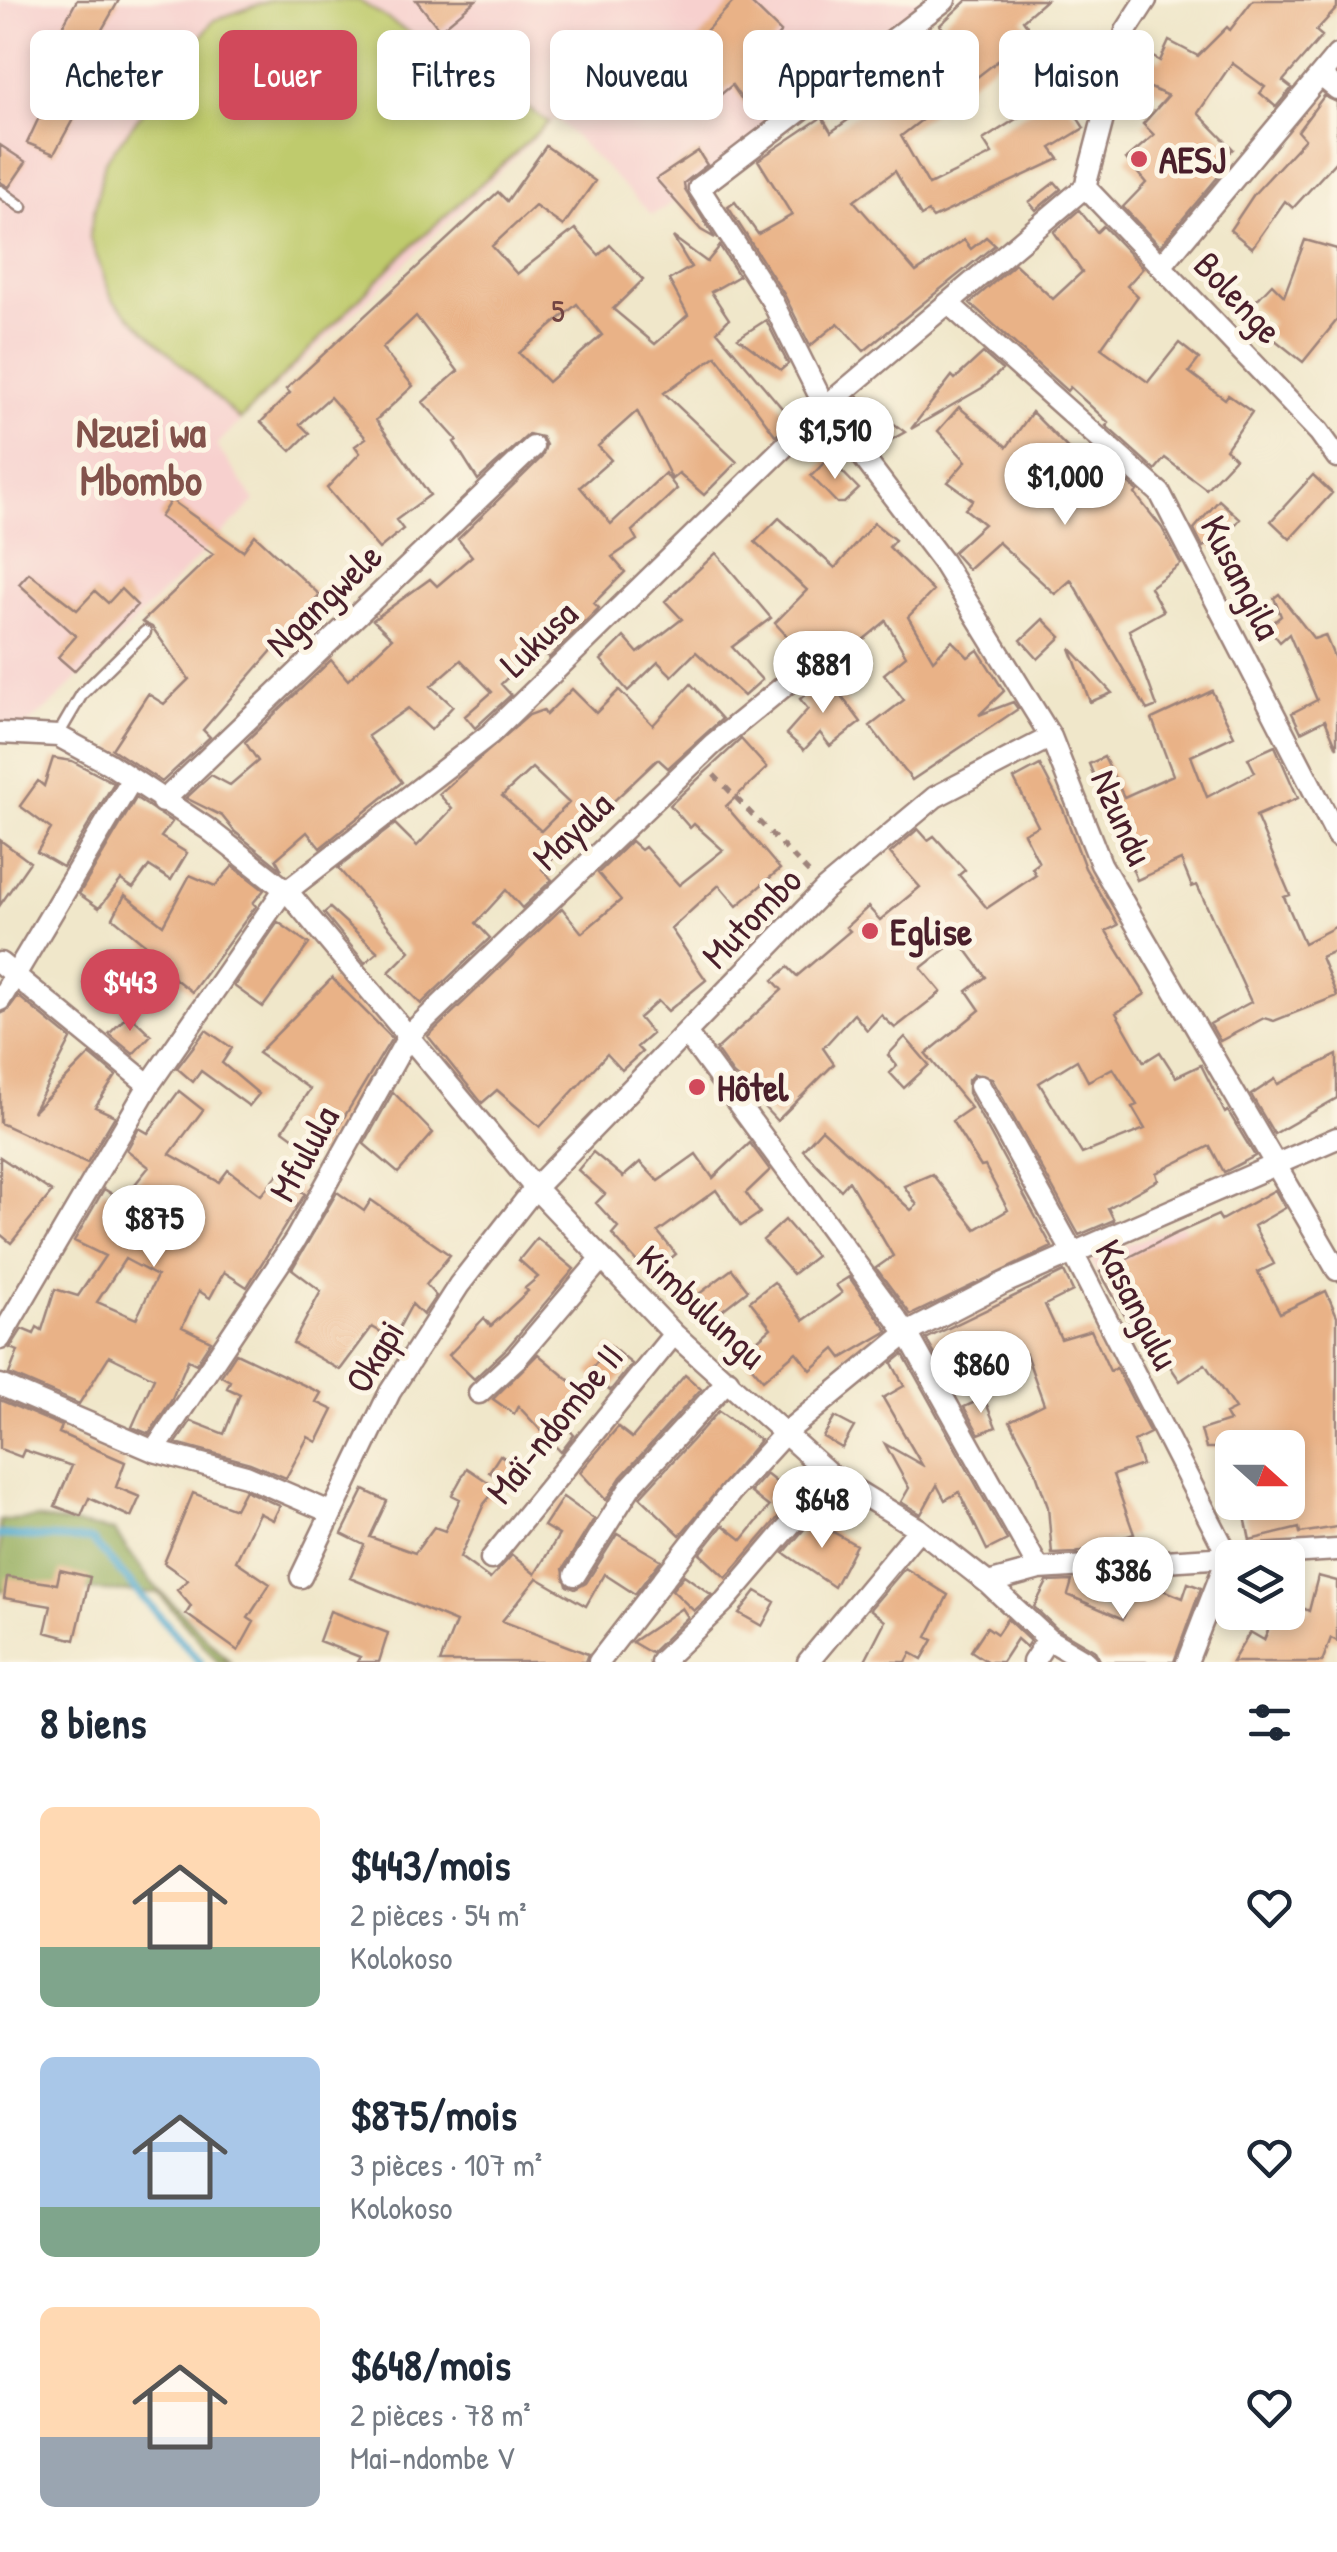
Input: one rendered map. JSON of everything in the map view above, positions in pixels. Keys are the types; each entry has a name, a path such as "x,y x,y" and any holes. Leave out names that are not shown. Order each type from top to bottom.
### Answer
{"street":[{"name":"Nzundu","path":"945,0 699,188 772,300 825,406 942,560 1051,737 1101,864 1337,1270"},
{"path":"1086,187 1126,31 1146,0"},
{"path":"1162,265 1329,82 1337,54"},
{"name":"Lukusa","path":"0,1339 149,1085 283,894 490,734 825,406 1086,187"},
{"name":"Bolenge","path":"1086,187 1328,432 1337,457"},
{"name":"Kusangila","path":"949,304 1160,493 1337,836"},
{"name":"Ngangwele","path":"162,802 533,447"},
{"name":"Mayala","path":"409,1035 698,759 789,682"},
{"path":"0,733 58,736"},
{"name":"Kimbulungu","path":"58,736 208,829 283,894 409,1035 534,1188 674,1334 832,1476 919,1529 988,1583 1048,1639 1088,1662"},
{"name":"Mutombo","path":"534,1188 825,889 935,797 1051,737"},
{"path":"0,1000 8,970 132,779"},
{"path":"8,970 149,1085"},
{"path":"688,1034 907,1333 1038,1569"},
{"name":"Mfulula","path":"154,1451 295,1240 409,1035"},
{"name":"Kasangulu","path":"980,1086 1074,1255 1220,1540"},
{"path":"600,1662 731,1492 785,1433 907,1333 1004,1283 1337,1138"},
{"name":"Okapi","path":"301,1577 390,1392 459,1284 534,1188"},
{"path":"480,1393 602,1258"},
{"name":"Maï-ndombe II","path":"490,1559 674,1334"},
{"path":"575,1575 631,1486 728,1380"},
{"path":"0,1385 154,1451 246,1476 330,1512"},
{"path":"661,1662 725,1601 832,1476"},
{"path":"808,1662 919,1529"},
{"path":"1305,1552 1337,1550"},
{"path":"988,1583 1038,1569 1215,1557"},
{"path":"1187,1662 1215,1590"},
{"path":"1033,1662 1048,1639"}],"lane":[{"path":"0,191 22,206"},
{"path":"58,736 82,694 145,632"}],"path":[{"path":"698,759 825,889"}],"shaded area":[{"path":"0,0 942,0 903,30 743,30 743,120 786,120 693,191 652,215 558,120 723,120 723,30 550,30 550,120 554,120 216,445 255,501 50,706 16,733 0,732"},
{"path":"1182,1224 1219,1288 1129,1330 1090,1259"}],"green space":[{"path":"271,0 358,0 405,30 377,30 377,120 530,120 530,110 549,122 401,256 240,420 112,299 89,236 105,161 137,120 199,120 199,39 214,20"},
{"path":"35,1518 114,1531 151,1582 230,1662 218,1662 158,1593 19,1588 0,1591 0,1521"}],"building":[{"path":"77,0 119,0 102,30 61,29"},
{"path":"416,0 476,0 440,30"},
{"path":"735,0 748,0 779,30 743,30 743,101 732,85 723,93 723,30 707,30"},
{"path":"967,0 1046,0 1023,20 1030,30 999,30 999,60 979,75 979,30 944,30 940,25"},
{"path":"1253,0 1337,0 1337,8 1316,31 1322,36 1283,81 1292,88 1276,107 1260,93 1265,87 1232,63 1198,113 1233,149 1215,166 1222,172 1160,246 1123,207 1146,183 1126,159 1154,135 1143,124 1154,120 1154,112 1168,96 1154,90 1154,58 1160,61 1169,41 1198,56 1227,27 1230,30"},
{"path":"1324,96 1337,102 1337,160 1293,208 1285,201 1252,248 1230,230 1254,194 1305,139 1298,131"},
{"path":"38,120 73,120 54,154 27,143"},
{"path":"818,120 824,120 831,132 848,120 922,120 901,136 929,185 992,154 983,140 1014,120 1079,120 1084,128 1051,148 1059,159 933,218 928,212 921,216 895,171 854,201 916,272 964,240 971,249 986,237 995,245 864,351 838,323 810,346 784,294 728,207 735,202 758,234 792,215 758,160"},
{"path":"0,145 26,162 9,187 0,182"},
{"path":"546,146 595,181 563,226 535,206 492,246 517,274 575,229 599,255 610,245 643,280 613,309 655,344 688,315 669,280 691,267 673,237 707,262 720,246 739,276 711,292 729,319 717,331 792,420 776,436 716,356 664,393 737,462 704,495 679,473 672,479 637,411 598,446 611,460 580,487 611,524 665,473 677,489 632,531 637,540 612,557 625,572 594,603 599,608 549,658 539,647 501,684 511,695 475,728 465,716 492,692 461,660 431,686 453,706 431,730 408,708 368,736 402,782 320,848 307,832 276,859 282,870 235,832 222,816 186,798 211,775 230,785 258,761 245,742 331,660 348,680 392,638 373,620 430,579 437,586 472,556 458,539 542,457 546,445 542,437 529,434 478,480 454,442 457,440 423,402 458,371 416,316 382,348 413,386 376,420 430,495 396,520 403,529 379,549 327,488 360,453 355,446 366,438 330,397 300,424 309,433 291,451 261,422 290,393 286,389 498,192 507,201","holes":["577,304 602,335 548,382 519,353"]},
{"path":"698,151 707,165 684,183 685,190 715,238 701,230 656,179"},
{"path":"1055,182 1061,189 1036,210 1029,202"},
{"path":"1079,210 1097,232 1103,226 1143,268 1127,286 1138,296 1101,348 1148,382 1179,343 1199,359 1189,372 1225,399 1228,395 1252,412 1226,449 1235,458 1206,489 1165,458 1155,470 1070,387 1067,391 970,303 1015,264 1053,299 1082,272 1054,232"},
{"path":"1305,240 1337,249 1337,320 1303,362 1265,332 1272,323 1252,305 1272,284 1284,296"},
{"path":"766,320 788,364 781,370 738,338"},
{"path":"983,353 1002,370 982,388 911,429 952,376 955,379"},
{"path":"858,397 905,432 875,449 844,410"},
{"path":"959,407 1007,447 1032,412 1095,476 1107,464 1137,491 1135,494 1162,528 1181,564 1150,587 1163,611 1129,630 1157,706 1147,710 1071,580 1055,594 998,542 968,569 953,552 984,524 965,509 973,500 948,482 966,461 938,431"},
{"path":"829,458 859,489 844,503 837,503 811,476"},
{"path":"1313,475 1332,493 1290,539 1271,521"},
{"path":"171,500 243,551 255,535 320,595 203,730 210,737 162,782 112,749 148,694 164,704 189,679 152,627 142,622 213,554 160,517"},
{"path":"1219,500 1240,519 1214,549 1208,544 1203,547 1194,529"},
{"path":"779,518 835,568 874,523 895,540 889,547 933,591 908,617 933,660 952,641 968,657 978,650 1004,691 979,715 1013,702 1018,709 912,780 870,726 904,700 884,674 906,656 886,621 822,674 775,623 807,590 755,542"},
{"path":"716,553 771,618 732,647 762,680 744,696 696,652 672,676 658,662 628,691 601,660 624,637 638,653 682,619 665,601"},
{"path":"29,573 77,610 95,591 108,603 121,589 137,605 74,671 58,657 76,636 19,584"},
{"path":"1279,594 1314,639 1325,635 1337,664 1337,748 1325,720 1301,732 1292,713 1317,700 1289,634 1280,642 1268,627 1281,616 1274,598"},
{"path":"1043,619 1061,637 1038,659 1021,640"},
{"path":"1070,648 1112,693 1090,702"},
{"path":"826,676 861,722 830,746 820,733 804,750 786,734 808,709 800,699"},
{"path":"691,684 722,719 668,768 658,759 542,869 552,880 522,908 506,890 476,923 490,938 421,1004 389,972 410,951 338,868 395,824 417,846 452,809 439,794 529,715 543,710 546,715 572,689 596,713 619,690 653,725","holes":["532,768 569,803 541,831 502,796"]},
{"path":"1212,691 1234,736 1191,756 1207,797 1255,772 1248,758 1275,746 1298,798 1256,816 1290,895 1284,897 1304,943 1337,926 1337,950 1321,957 1337,996 1274,1021 1264,1018 1220,1041 1210,1024 1251,1002 1197,885 1192,887 1181,860 1137,880 1089,764 1104,757 1124,797 1173,775 1152,719"},
{"path":"741,739 767,768 726,806 780,869 737,906 719,885 671,929 706,980 668,1011 658,1001 639,1018 652,1034 637,1047 642,1052 622,1070 607,1054 540,1127 497,1090 482,1103 428,1036 562,908 582,933 621,900 598,873 631,841 641,850 645,847 679,885 723,850 694,824 690,828 670,805"},
{"path":"53,758 72,761 114,783 63,867 37,852 51,829 20,806 38,781 44,786"},
{"path":"1040,765 1063,809 1085,868 1118,925 1106,931 1145,994 1116,1013 1144,1062 1160,1052 1176,1077 1201,1065 1225,1113 1228,1111 1255,1156 1224,1172 1210,1146 1156,1173 1158,1180 1108,1208 1114,1220 1079,1235 992,1079 974,1074 968,1080 968,1093 1052,1247 911,1315 876,1268 893,1256 849,1181 841,1190 803,1150 822,1129 911,1210 917,1205 904,1186 932,1174 976,1229 1008,1210 985,1166 981,1167 952,1121 971,1108 926,1054 980,1010 967,991 986,977 958,939 921,968 941,992 895,1028 881,1015 867,1030 854,1014 823,1048 834,1064 777,1121 763,1106 766,1102 733,1074 716,1050 782,990 773,980 788,967 797,976 850,931 846,927 868,907 880,920 920,887 890,853 918,829 928,840 934,836 965,870 959,875 987,908 1036,875 1032,868 1039,863 1024,833 1038,826 1014,779","holes":["1077,1060 1088,1081 1113,1068 1137,1105 1132,1107 1145,1129 1082,1154 1039,1083"]},
{"path":"136,798 172,822 161,837 187,853 171,880 149,866 133,888 121,880 99,908 79,894"},
{"path":"0,840 30,862 0,905"},
{"path":"233,866 264,890 253,903 256,906 192,992 170,975 148,1003 127,987 153,951 113,918 125,895 163,925 190,875 215,886"},
{"path":"330,908 378,952 365,963 324,913"},
{"path":"278,922 309,944 263,1007 234,986"},
{"path":"332,978 392,1038 320,1157 283,1130 310,1089 258,1053"},
{"path":"18,996 71,1039 33,1112 90,1054 116,1076 95,1107 115,1116 87,1163 0,1123 0,1014"},
{"path":"129,1014 151,1035 133,1054 109,1034"},
{"path":"206,1030 232,1048 222,1063 259,1094 249,1106 201,1071 193,1082 177,1068"},
{"path":"905,1037 929,1065 904,1088 890,1073 897,1066 888,1055"},
{"path":"1337,1055 1337,1098 1274,1134 1251,1095 1275,1079 1278,1084"},
{"path":"179,1091 203,1110 170,1154 219,1182 228,1170 261,1195 279,1173 305,1194 247,1287 224,1272 210,1298 199,1291 182,1327 211,1341 196,1364 188,1360 171,1401 149,1434 132,1427 154,1378 109,1356 79,1404 9,1374 18,1351 10,1348 22,1329 34,1334 37,1327 42,1330 55,1289 78,1296 105,1256 74,1241 104,1189 122,1200 149,1167 127,1150 139,1128 148,1133","holes":["125,1259 157,1276 136,1319 97,1302"]},
{"path":"393,1092 433,1133 398,1173 364,1144"},
{"path":"750,1143 770,1170 746,1193 760,1213 741,1226 716,1190 658,1232 676,1254 654,1272 646,1272 612,1234 618,1227 596,1203 605,1194 578,1170 593,1152 623,1177 640,1162 658,1181 696,1154 713,1178"},
{"path":"0,1157 52,1192 11,1243 0,1234"},
{"path":"1275,1190 1285,1208 1254,1226 1274,1264 1258,1272 1280,1313 1326,1291 1337,1316 1337,1527 1300,1533 1299,1528 1250,1540 1246,1520 1305,1520 1305,1430 1215,1430 1215,1448 1206,1448 1201,1430 1229,1421 1225,1414 1235,1409 1205,1364 1180,1381 1151,1338 1141,1344 1100,1272 1218,1215 1221,1220"},
{"path":"337,1192 364,1211 371,1200 450,1255 426,1285 436,1296 423,1315 412,1304 393,1339 372,1327 340,1370 293,1343 321,1291 292,1269"},
{"path":"785,1220 816,1256 793,1274 763,1240"},
{"path":"537,1238 574,1269 506,1349 474,1379 449,1355 484,1318 491,1326 528,1291 525,1288 538,1277 519,1260"},
{"path":"732,1269 748,1290 707,1322 691,1300"},
{"path":"1064,1272 1073,1291 1045,1305 1061,1339 1091,1330 1110,1371 1116,1368 1150,1433 1134,1441 1142,1465 1113,1475 1134,1534 1076,1553 1052,1554 1048,1507 1032,1462 1010,1421 1044,1404 1026,1354 996,1372 981,1346 943,1369 926,1339"},
{"path":"849,1277 888,1331 842,1358 835,1349 811,1370 796,1352 763,1380 741,1354 771,1328 750,1301 774,1282 804,1320 842,1293 836,1285"},
{"path":"610,1346 632,1364 610,1391 588,1373"},
{"path":"236,1353 321,1393 316,1402 333,1410 317,1442 308,1437 286,1478 250,1463 176,1443 191,1421 224,1434 240,1394 227,1388 230,1381 221,1376"},
{"path":"538,1354 589,1397 566,1426 574,1435 561,1452 518,1406 514,1414 493,1399"},
{"path":"903,1354 1007,1540 987,1550 959,1492 945,1500 937,1485 921,1514 901,1502 909,1488 885,1444 922,1465 883,1398 904,1386 892,1363"},
{"path":"685,1375 701,1389 621,1477 606,1500 580,1472 618,1427 632,1438"},
{"path":"984,1398 996,1427 979,1434 964,1407"},
{"path":"0,1400 62,1426 59,1433 125,1462 116,1487 140,1497 131,1517 89,1498 81,1516 55,1506 72,1466 24,1450 21,1457 0,1449"},
{"path":"719,1411 760,1440 680,1535 640,1497"},
{"path":"835,1417 854,1427 842,1448 823,1437"},
{"path":"500,1455 526,1472 515,1489 489,1472"},
{"path":"467,1468 497,1488 484,1504 460,1557 490,1579 512,1555 535,1574 559,1535 544,1526 563,1497 594,1519 563,1569 567,1586 575,1589 586,1583 617,1534 661,1560 635,1594 604,1574 586,1606 537,1578 502,1621 588,1654 585,1662 440,1662 456,1622 350,1578 364,1545 342,1534 364,1490 387,1501 370,1537 415,1553 434,1527 445,1531 460,1499 452,1495"},
{"path":"792,1473 806,1485 726,1578 700,1554 723,1525 742,1540 769,1507 750,1492 766,1474 781,1486"},
{"path":"245,1490 280,1506 273,1520 259,1513 236,1561 270,1584 248,1618 254,1622 238,1651 186,1614 191,1606 177,1590 188,1580 164,1563 193,1493 235,1509"},
{"path":"817,1514 831,1524 828,1529 856,1545 834,1587 784,1553"},
{"path":"905,1568 948,1595 927,1637 933,1640 922,1659 911,1653 906,1662 864,1662 885,1621 870,1609"},
{"path":"60,1570 90,1577 75,1640 45,1632 51,1606 4,1598 7,1577 57,1584"},
{"path":"684,1575 712,1595 694,1611 672,1590"},
{"path":"1318,1576 1337,1581 1337,1641 1331,1638 1322,1662 1232,1662 1250,1632 1264,1640 1268,1630 1305,1630 1305,1609 1309,1611"},
{"path":"1138,1580 1183,1598 1188,1583 1201,1588 1174,1662 1101,1662 1095,1651 1056,1628 1034,1607 1047,1582 1072,1581 1068,1595 1123,1619"},
{"path":"756,1591 775,1602 762,1626 739,1613"},
{"path":"682,1608 688,1617 651,1653 632,1642"},
{"path":"330,1611 388,1633 379,1662 357,1662 360,1657 319,1641"},
{"path":"1007,1619 1030,1641 1026,1647 1017,1639 1002,1662 988,1662 971,1651 987,1627 997,1634"}],"waterway":[{"path":"0,1535 92,1540 200,1662"}],"place":[{"name":"AESJ","path":"1139,159"},
{"name":"Eglise","path":"870,931"},
{"name":"Hôtel","path":"697,1087"}],"district":[{"name":"Nzuzi wa Mbombo","path":"141,455"}]}
